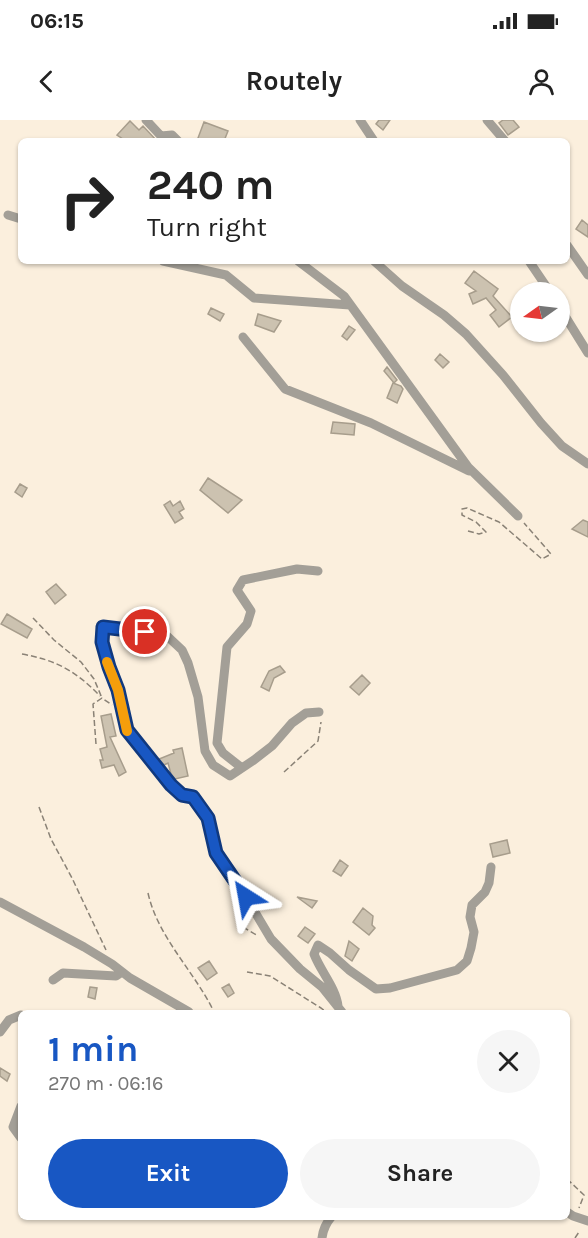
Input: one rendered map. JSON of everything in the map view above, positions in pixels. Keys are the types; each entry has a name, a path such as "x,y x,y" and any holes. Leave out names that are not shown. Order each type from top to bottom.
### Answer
{"street":[{"path":"146,120 161,136 175,138"},
{"path":"360,120 372,138"},
{"path":"479,120 499,133"},
{"path":"487,120 503,138"},
{"path":"8,214 18,218"},
{"path":"570,249 588,275"},
{"path":"176,264 226,275 254,298 350,304"},
{"path":"302,264 344,296 468,467 518,516"},
{"path":"377,264 402,286 444,315 466,334 562,446 588,464"},
{"path":"531,264 543,282"},
{"path":"570,324 588,353"},
{"path":"243,337 285,389 371,423 475,474"},
{"path":"242,768 223,753 217,743 227,647 247,624 251,611 237,590 243,580 297,569 318,571"},
{"path":"319,712 306,712 292,723 272,746 230,776 213,765 205,751 198,697 182,650 166,635 103,627 102,642 118,690 127,730 171,785 182,795 193,797 208,818 216,853 271,939 300,969 322,987 339,1010"},
{"path":"340,1010 337,997 314,954 318,945 376,989 390,988 457,970 466,961 471,948 474,932 470,917 472,905 485,892 491,867"},
{"path":"0,902 84,947 186,1010"},
{"path":"53,980 63,973 116,976 122,972"},
{"path":"0,1032 9,1020 18,1016"},
{"path":"18,1114 13,1127 18,1134"},
{"path":"570,1214 588,1221"},
{"path":"322,1238 323,1230 329,1220"}],"path":[{"path":"468,531 479,534 486,532 476,522 462,515 462,509 467,508 499,522 542,559 550,554 518,516"},
{"path":"33,618 54,640 81,662 94,679 102,698"},
{"path":"22,654 60,665 84,680 102,698 123,713"},
{"path":"96,744 93,704 102,698"},
{"path":"284,772 318,741 321,723 319,712"},
{"path":"39,807 51,839 112,964"},
{"path":"148,893 151,906 165,933 213,1010"},
{"path":"247,972 270,976 324,1010"},
{"path":"570,1182 584,1195 581,1207 570,1214"},
{"path":"575,1238 579,1232"}],"building":[{"path":"379,120 390,120 383,130 376,124"},
{"path":"503,120 513,120 519,127 508,135 499,123"},
{"path":"130,121 139,130 143,126 154,138 122,138 117,135"},
{"path":"204,122 228,131 225,138 198,138"},
{"path":"582,220 588,225 588,237 576,229"},
{"path":"474,271 498,289 493,296 510,315 510,319 499,327 490,315 496,310 486,298 473,304 469,294 476,291 465,283"},
{"path":"211,308 224,314 220,321 208,314"},
{"path":"258,314 281,321 274,332 255,325"},
{"path":"349,326 355,330 347,340 342,336"},
{"path":"440,354 449,362 443,368 435,360"},
{"path":"387,367 397,380 394,383 384,371"},
{"path":"393,383 403,389 397,403 387,398"},
{"path":"333,422 355,424 354,435 331,433"},
{"path":"208,478 242,500 228,513 200,490"},
{"path":"20,484 27,488 22,497 15,492"},
{"path":"170,501 173,506 180,501 184,509 179,512 183,518 175,523 164,505"},
{"path":"583,520 588,522 588,537 572,529"},
{"path":"56,584 66,595 55,604 46,592"},
{"path":"7,614 32,629 27,638 1,624"},
{"path":"280,666 285,672 274,678 269,691 261,687 269,671"},
{"path":"362,675 370,683 359,695 350,687"},
{"path":"111,714 116,736 110,737 126,772 119,776 114,765 102,768 100,760 103,760 100,749 107,747 101,716"},
{"path":"182,748 188,776 175,779 168,763 164,765 159,759 174,753 173,750"},
{"path":"507,840 510,853 493,857 490,844"},
{"path":"340,860 348,866 341,876 333,871"},
{"path":"297,897 317,901 312,908"},
{"path":"363,908 373,916 372,925 375,928 369,935 353,922"},
{"path":"305,927 315,934 308,943 298,936"},
{"path":"349,941 359,949 352,961 345,956"},
{"path":"209,961 217,973 207,980 198,968"},
{"path":"229,984 234,993 228,997 222,988"},
{"path":"90,987 97,988 95,999 88,997"},
{"path":"0,1068 10,1074 7,1081 0,1076"}],"slow traffic":[{"path":"107,662 118,690 127,731"}],"route":[{"path":"145,632 103,627 102,642 118,690 127,730 171,785 182,795 193,797 208,818 216,853 246,897"}]}
